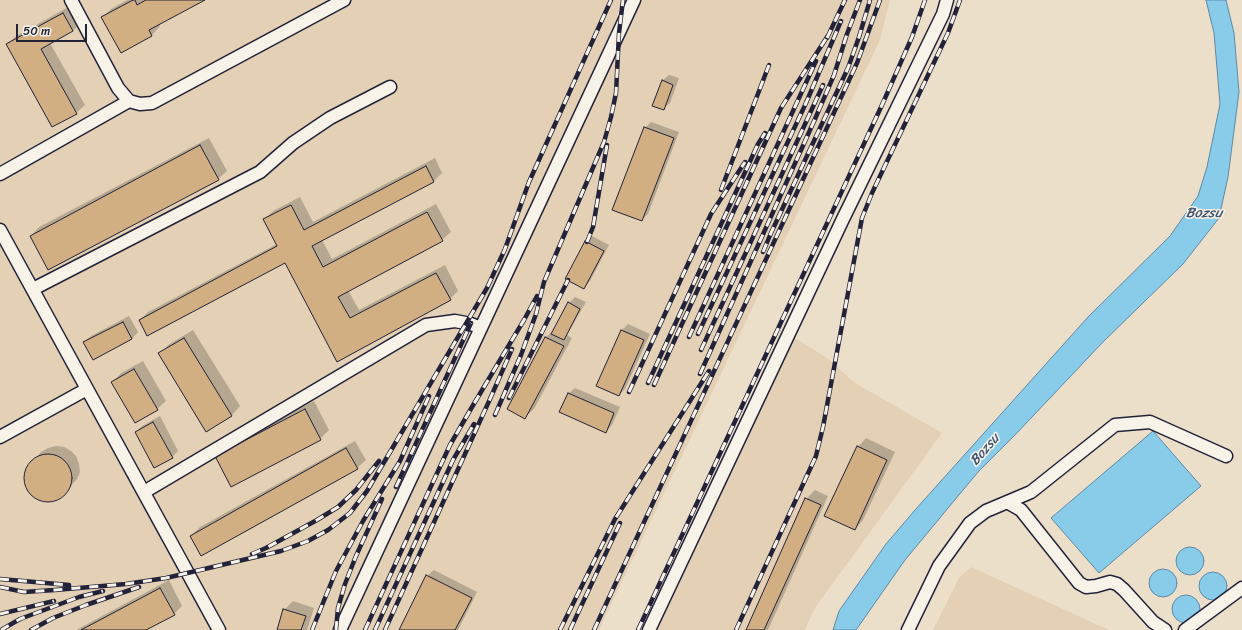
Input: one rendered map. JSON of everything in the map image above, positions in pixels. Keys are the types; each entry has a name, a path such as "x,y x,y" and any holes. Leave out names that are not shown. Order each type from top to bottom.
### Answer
{"lane":[{"path":"71,0 118,88 129,101 140,104 152,103 344,0"},
{"path":"340,630 634,0"},
{"path":"649,630 842,221 943,14 947,0"},
{"path":"33,289 260,172 293,144 330,118 390,87"},
{"path":"0,174 129,101"},
{"path":"0,230 219,630"},
{"path":"144,492 426,325 455,321 471,324 481,328"},
{"path":"0,437 87,389"},
{"path":"908,630 939,566 970,523 986,511 1031,492 1115,425 1150,422 1226,456"},
{"path":"1007,502 1021,510 1079,583 1086,587 1110,582 1117,584 1153,622 1165,630"},
{"path":"1184,630 1242,588"}],"shaded area":[{"path":"0,0 890,0 880,40 599,630 0,630"},
{"path":"787,339 797,339 827,358 855,383 942,433 815,608 805,630 657,630 677,588"},
{"path":"971,567 1109,630 933,630 959,578"}],"water":[{"name":"Bozsu","path":"1206,0 1226,0 1234,33 1239,92 1228,177 1219,218 1183,264 1103,342 978,472 905,560 856,630 833,630 839,611 886,544 1088,317 1170,236 1198,196 1207,167 1220,104 1214,33"},
{"path":"1153,431 1201,486 1099,573 1051,518"},
{"path":"1190,547 1200,551 1204,561 1200,571 1190,575 1180,571 1176,561 1180,551"},
{"path":"1163,569 1173,573 1177,583 1173,593 1163,597 1153,593 1149,583 1153,573"},
{"path":"1213,572 1223,576 1227,586 1223,596 1213,600 1203,596 1199,586 1203,576"},
{"path":"1186,595 1196,599 1200,609 1196,619 1186,623 1176,619 1172,609 1176,599"}],"building":[{"path":"135,0 137,5 146,0 205,0 149,30 152,36 121,53 101,17"},
{"path":"63,13 73,31 41,49 77,114 52,127 6,44"},
{"path":"662,80 673,85 664,110 652,106"},
{"path":"644,127 674,138 642,221 612,210"},
{"path":"200,145 219,180 48,270 30,236"},
{"path":"426,166 434,182 312,246 323,267 427,212 443,241 338,297 350,318 436,273 451,300 337,362 285,263 147,336 139,320 277,246 263,219 291,205 304,230"},
{"path":"585,241 604,251 584,289 565,279"},
{"path":"568,302 580,309 564,340 551,334"},
{"path":"123,322 132,339 93,360 83,342"},
{"path":"621,330 644,340 619,396 596,386"},
{"path":"545,337 564,346 525,419 507,409"},
{"path":"184,338 232,416 206,432 158,353"},
{"path":"134,369 158,410 135,423 111,382"},
{"path":"568,393 614,413 606,433 559,412"},
{"path":"305,409 321,440 231,487 215,456"},
{"path":"153,422 173,458 154,468 135,432"},
{"path":"857,446 887,460 855,530 824,516"},
{"path":"346,448 358,469 201,556 190,536"},
{"path":"48,454 57,456 65,461 70,469 72,478 70,487 65,495 57,500 48,502 39,500 31,495 26,487 24,478 26,469 31,461 39,456"},
{"path":"805,498 821,505 764,630 746,630"},
{"path":"426,575 472,598 455,630 399,630"},
{"path":"160,588 175,615 146,630 81,630"},
{"path":"283,609 306,616 301,630 277,630"}],"railway":[{"path":"0,587 24,592 126,584 166,578 281,551 308,541 328,530 350,513 367,491 487,288 505,249 529,182 611,0"},
{"path":"495,415 521,355 536,314 544,282 604,142 616,93 619,33 623,0"},
{"path":"827,38 845,0"},
{"path":"700,374 834,75 860,0"},
{"path":"763,252 848,68 870,0"},
{"path":"594,630 857,63 880,0"},
{"path":"638,630 882,105 912,37 925,0"},
{"path":"736,630 816,456 823,427 862,218 872,193 948,33 960,0"},
{"path":"698,334 806,103 841,21"},
{"path":"654,385 781,108 829,34"},
{"path":"689,337 816,61"},
{"path":"721,190 769,65"},
{"path":"701,350 823,85"},
{"path":"648,383 758,144 765,133"},
{"path":"587,242 593,227 607,145"},
{"path":"629,392 711,214 745,162"},
{"path":"509,398 568,280"},
{"path":"365,630 450,445 537,296"},
{"path":"396,487 471,323"},
{"path":"385,630 512,349"},
{"path":"560,630 615,519 709,371"},
{"path":"312,630 336,571 363,521 400,461 429,396"},
{"path":"375,630 453,460 474,424"},
{"path":"252,554 266,548 338,507 356,490 379,461"},
{"path":"336,630 338,608 345,584 382,499"},
{"path":"570,630 620,523"},
{"path":"0,579 69,585"},
{"path":"31,630 53,618 139,587"},
{"path":"1,630 20,619 79,597 103,591"},
{"path":"0,614 54,601"}]}
